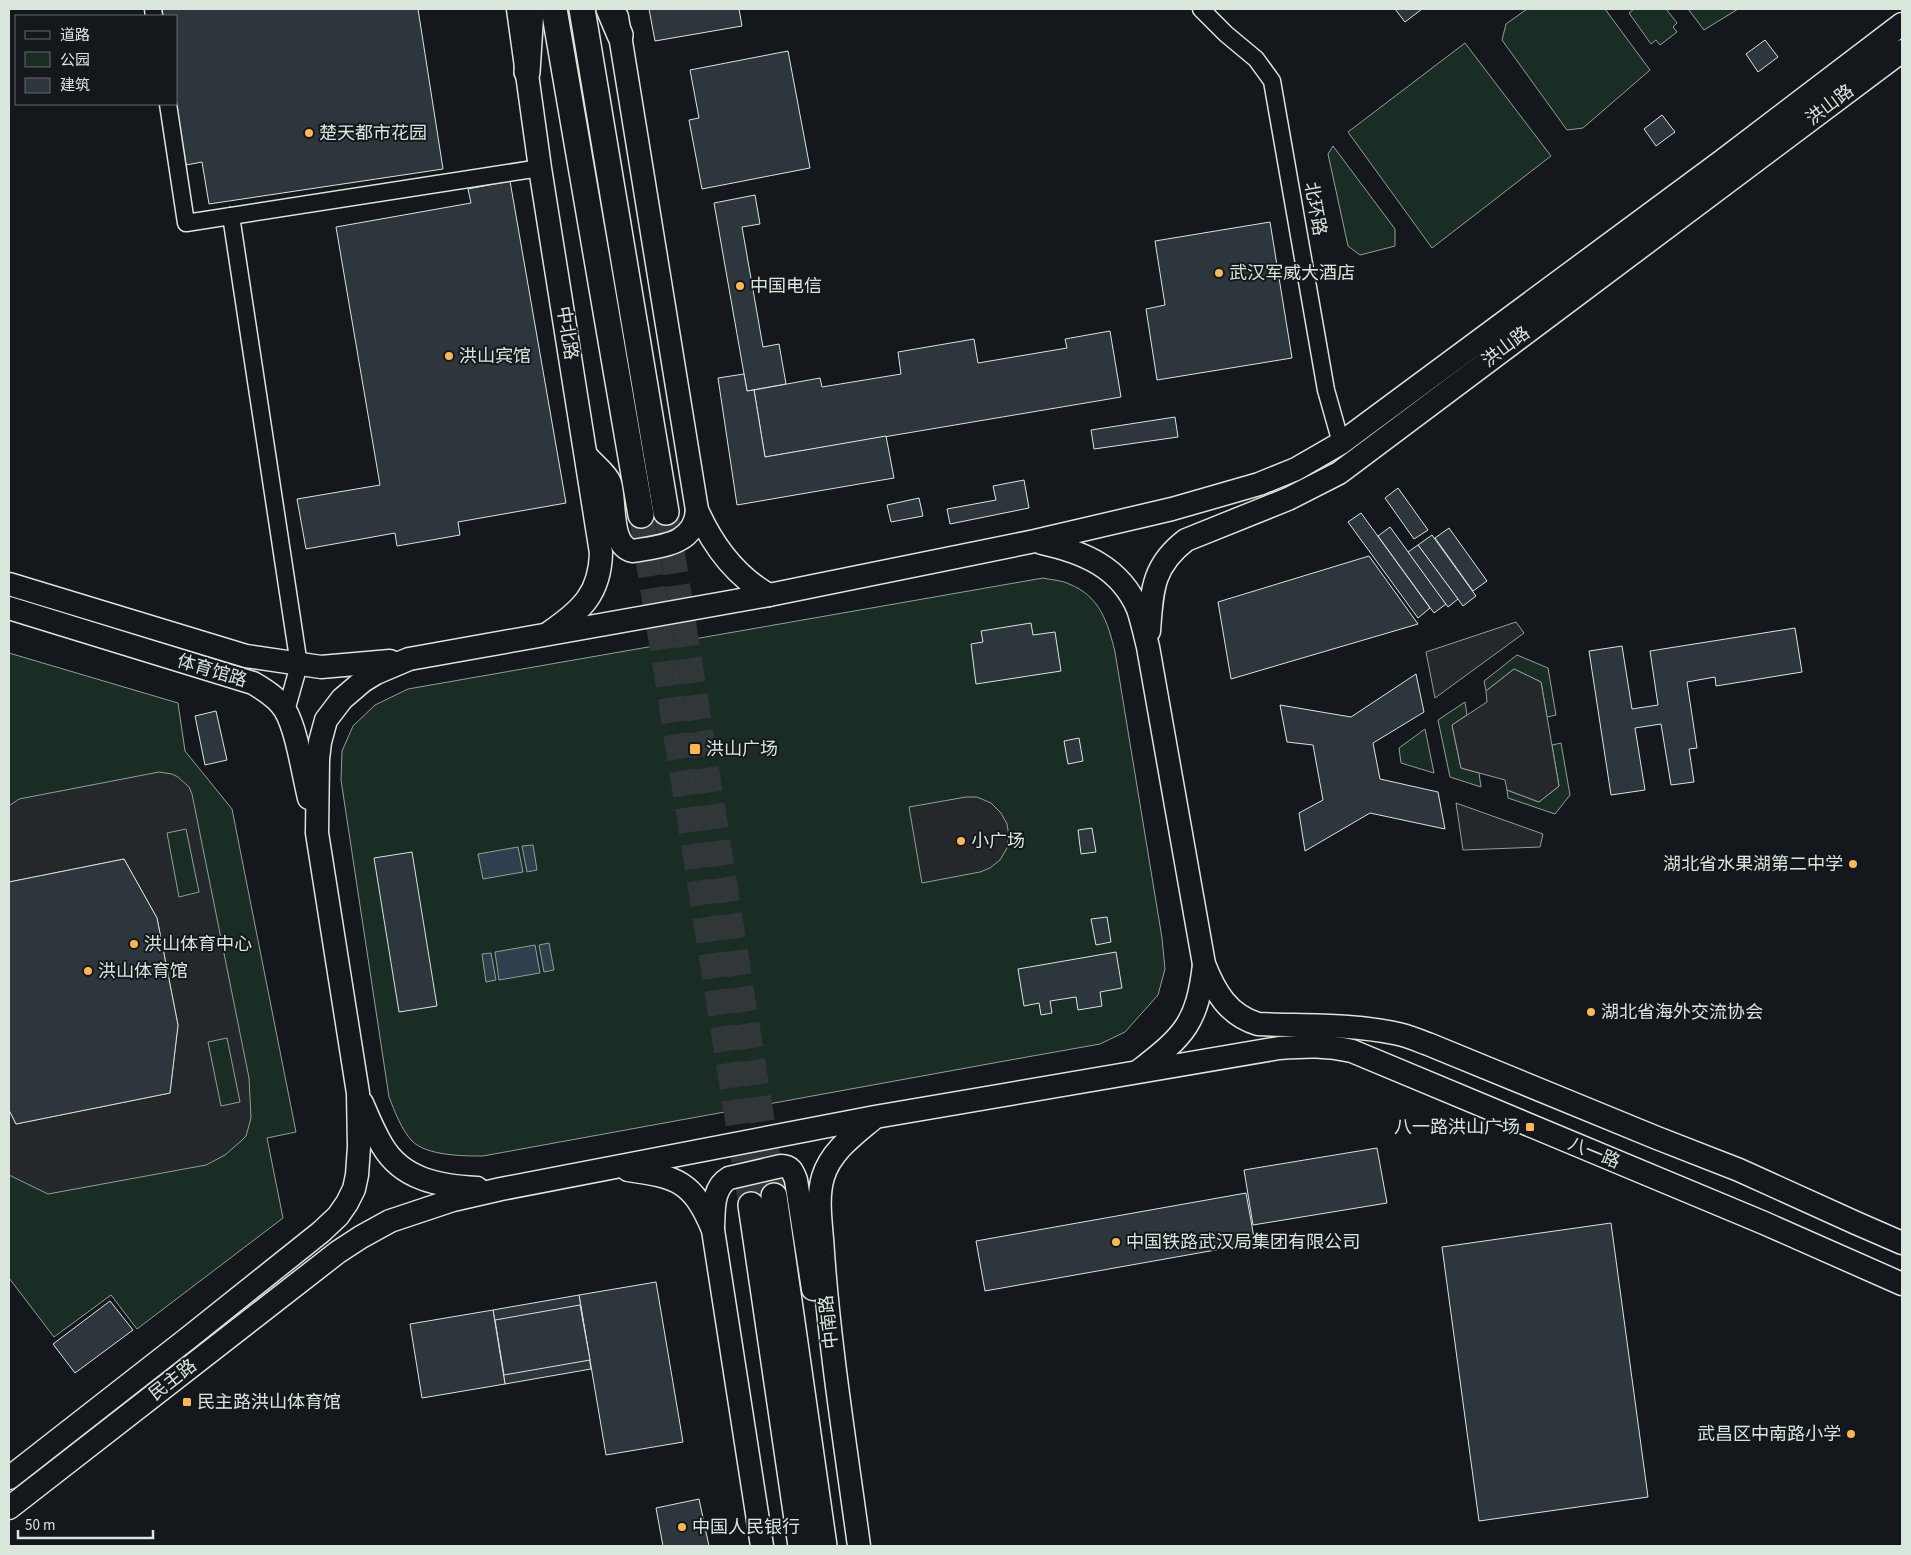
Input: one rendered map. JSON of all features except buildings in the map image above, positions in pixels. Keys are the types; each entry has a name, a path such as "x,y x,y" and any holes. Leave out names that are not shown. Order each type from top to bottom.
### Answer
{"main road":[{"name":"中北路","path":"518,9 540,168 601,552 598,578 585,603 575,614 545,635"},
{"path":"527,72 531,9"},
{"path":"554,9 641,515"},
{"path":"582,9 666,512"},
{"path":"609,9 620,35"},
{"path":"616,9 697,510 708,533 729,563 746,580 769,596"},
{"name":"洪山路","path":"409,659 769,596 1035,541 1172,509 1259,484 1296,470 1341,443 1722,161 1902,24"},
{"name":"洪山路","path":"1148,647 1153,585 1162,565 1176,548 1186,540 1288,499 1339,473 1902,51"},
{"path":"587,456 610,482 617,534 622,544 629,550 633,551 665,545 684,537 695,523 697,510"},
{"path":"1035,541 1071,549 1095,560 1129,593 1138,609 1148,647 1204,964 1216,993 1228,1007 1247,1021 1258,1024 1338,1025 1397,1033 1740,1170 1856,1224 1902,1242"},
{"name":"体育馆路","path":"9,584 246,656 321,667 409,659"},
{"name":"体育馆路","path":"9,608 252,683 268,692 286,711 293,729 317,833"},
{"path":"409,659 363,681 342,699 326,720 318,759 317,833 358,1093 382,1146 398,1165 429,1182 452,1186 501,1189"},
{"path":"1138,1072 1171,1045 1189,1024 1198,1000 1204,964"},
{"name":"八一路","path":"501,1189 875,1117 1279,1048 1312,1045 1352,1051 1764,1223 1902,1284"},
{"name":"民主路","path":"9,1478 321,1232 342,1209 354,1189 357,1175 359,1147 358,1093"},
{"name":"中南路","path":"859,1546 827,1310 820,1196 827,1166 839,1149 875,1117"},
{"path":"713,1230 716,1196 723,1181 781,1166 789,1167 793,1171 796,1180 813,1290 827,1310"},
{"path":"612,1168 663,1175 676,1180 696,1197 706,1213 713,1230 762,1546"},
{"name":"民主路","path":"9,1508 338,1252 361,1237 390,1221 453,1200 501,1189"},
{"name":"中南路","path":"774,1196 824,1546"},
{"path":"751,1205 801,1546"}],"street":[{"name":"北环路","path":"1201,9 1226,34 1256,59 1272,81 1326,390 1341,443"},
{"path":"168,105 186,223 540,168"},
{"path":"231,216 299,665 286,711"}],"green space":[{"path":"1527,9 1605,9 1650,70 1583,128 1567,130 1502,40 1506,24"},
{"path":"1634,9 1666,9 1677,23 1673,27 1677,32 1660,45 1656,40 1651,44 1629,13"},
{"path":"1688,9 1738,9 1704,30"},
{"path":"1465,43 1551,156 1432,248 1348,132"},
{"path":"1333,146 1395,229 1395,246 1360,255 1348,246 1328,154"},
{"name":"洪山广场","path":"1043,578 1066,583 1080,589 1095,603 1106,621 1115,652 1162,938 1165,969 1158,995 1125,1032 1100,1044 483,1156 436,1152 427,1150 412,1141 401,1126 389,1097 341,780 342,751 353,726 375,705 408,689"},
{"name":"洪山体育中心","path":"9,653 178,703 185,751 232,809 296,1132 267,1138 283,1218 137,1329 111,1295 54,1337 9,1278"},
{"path":"1517,655 1548,668 1556,715 1547,717 1541,682 1514,669 1486,691 1484,681"},
{"path":"1465,702 1467,715 1452,725 1461,768 1479,773 1481,787 1450,777 1438,720"},
{"path":"1425,729 1434,773 1401,763 1399,748"},
{"path":"1561,743 1570,795 1555,814 1508,798 1507,790 1539,802 1559,786 1552,745"}],"shaded area":[{"path":"1516,622 1524,633 1435,698 1426,652"},
{"path":"1514,669 1541,682 1559,786 1539,802 1507,790 1505,780 1461,768 1452,725 1487,702 1486,691"},
{"path":"159,772 178,777 189,787 192,794 249,1078 251,1118 246,1136 225,1155 206,1165 48,1194 9,1175 9,1110 16,1124 170,1093 178,1025 157,918 124,859 9,882 9,806 19,799","holes":["186,829 199,892 179,897 167,833","227,1038 240,1102 221,1106 208,1042"]},
{"name":"小广场","path":"966,797 977,797 991,803 1001,813 1007,824 1009,836 1007,848 1000,860 990,868 980,872 922,883 909,807"},
{"path":"1456,803 1543,834 1540,847 1463,850"}],"water":[{"path":"533,845 537,870 527,872 522,846"},
{"path":"518,847 523,872 483,879 478,854"},
{"path":"549,943 554,970 544,972 539,945"},
{"path":"535,945 540,973 499,980 495,952"},
{"path":"491,953 496,980 486,982 482,954"}],"tunnel":[{"path":"666,512 774,1196"},
{"path":"641,515 751,1205"}],"place":[{"name":"楚天都市花园","path":"309,133"},
{"name":"武汉军威大酒店","path":"1219,273"},
{"name":"中国电信","path":"740,286"},
{"name":"洪山宾馆","path":"449,356"},
{"name":"洪山广场","path":"695,749"},
{"name":"小广场","path":"961,841"},
{"name":"湖北省水果湖第二中学","path":"1853,864"},
{"name":"洪山体育中心","path":"134,944"},
{"name":"洪山体育馆","path":"88,971"},
{"name":"湖北省海外交流协会","path":"1591,1012"},
{"name":"八一路洪山广场","path":"1530,1127"},
{"name":"中国铁路武汉局集团有限公司","path":"1116,1242"},
{"name":"民主路洪山体育馆","path":"187,1402"},
{"name":"武昌区中南路小学","path":"1851,1434"},
{"name":"中国人民银行","path":"682,1527"}]}
